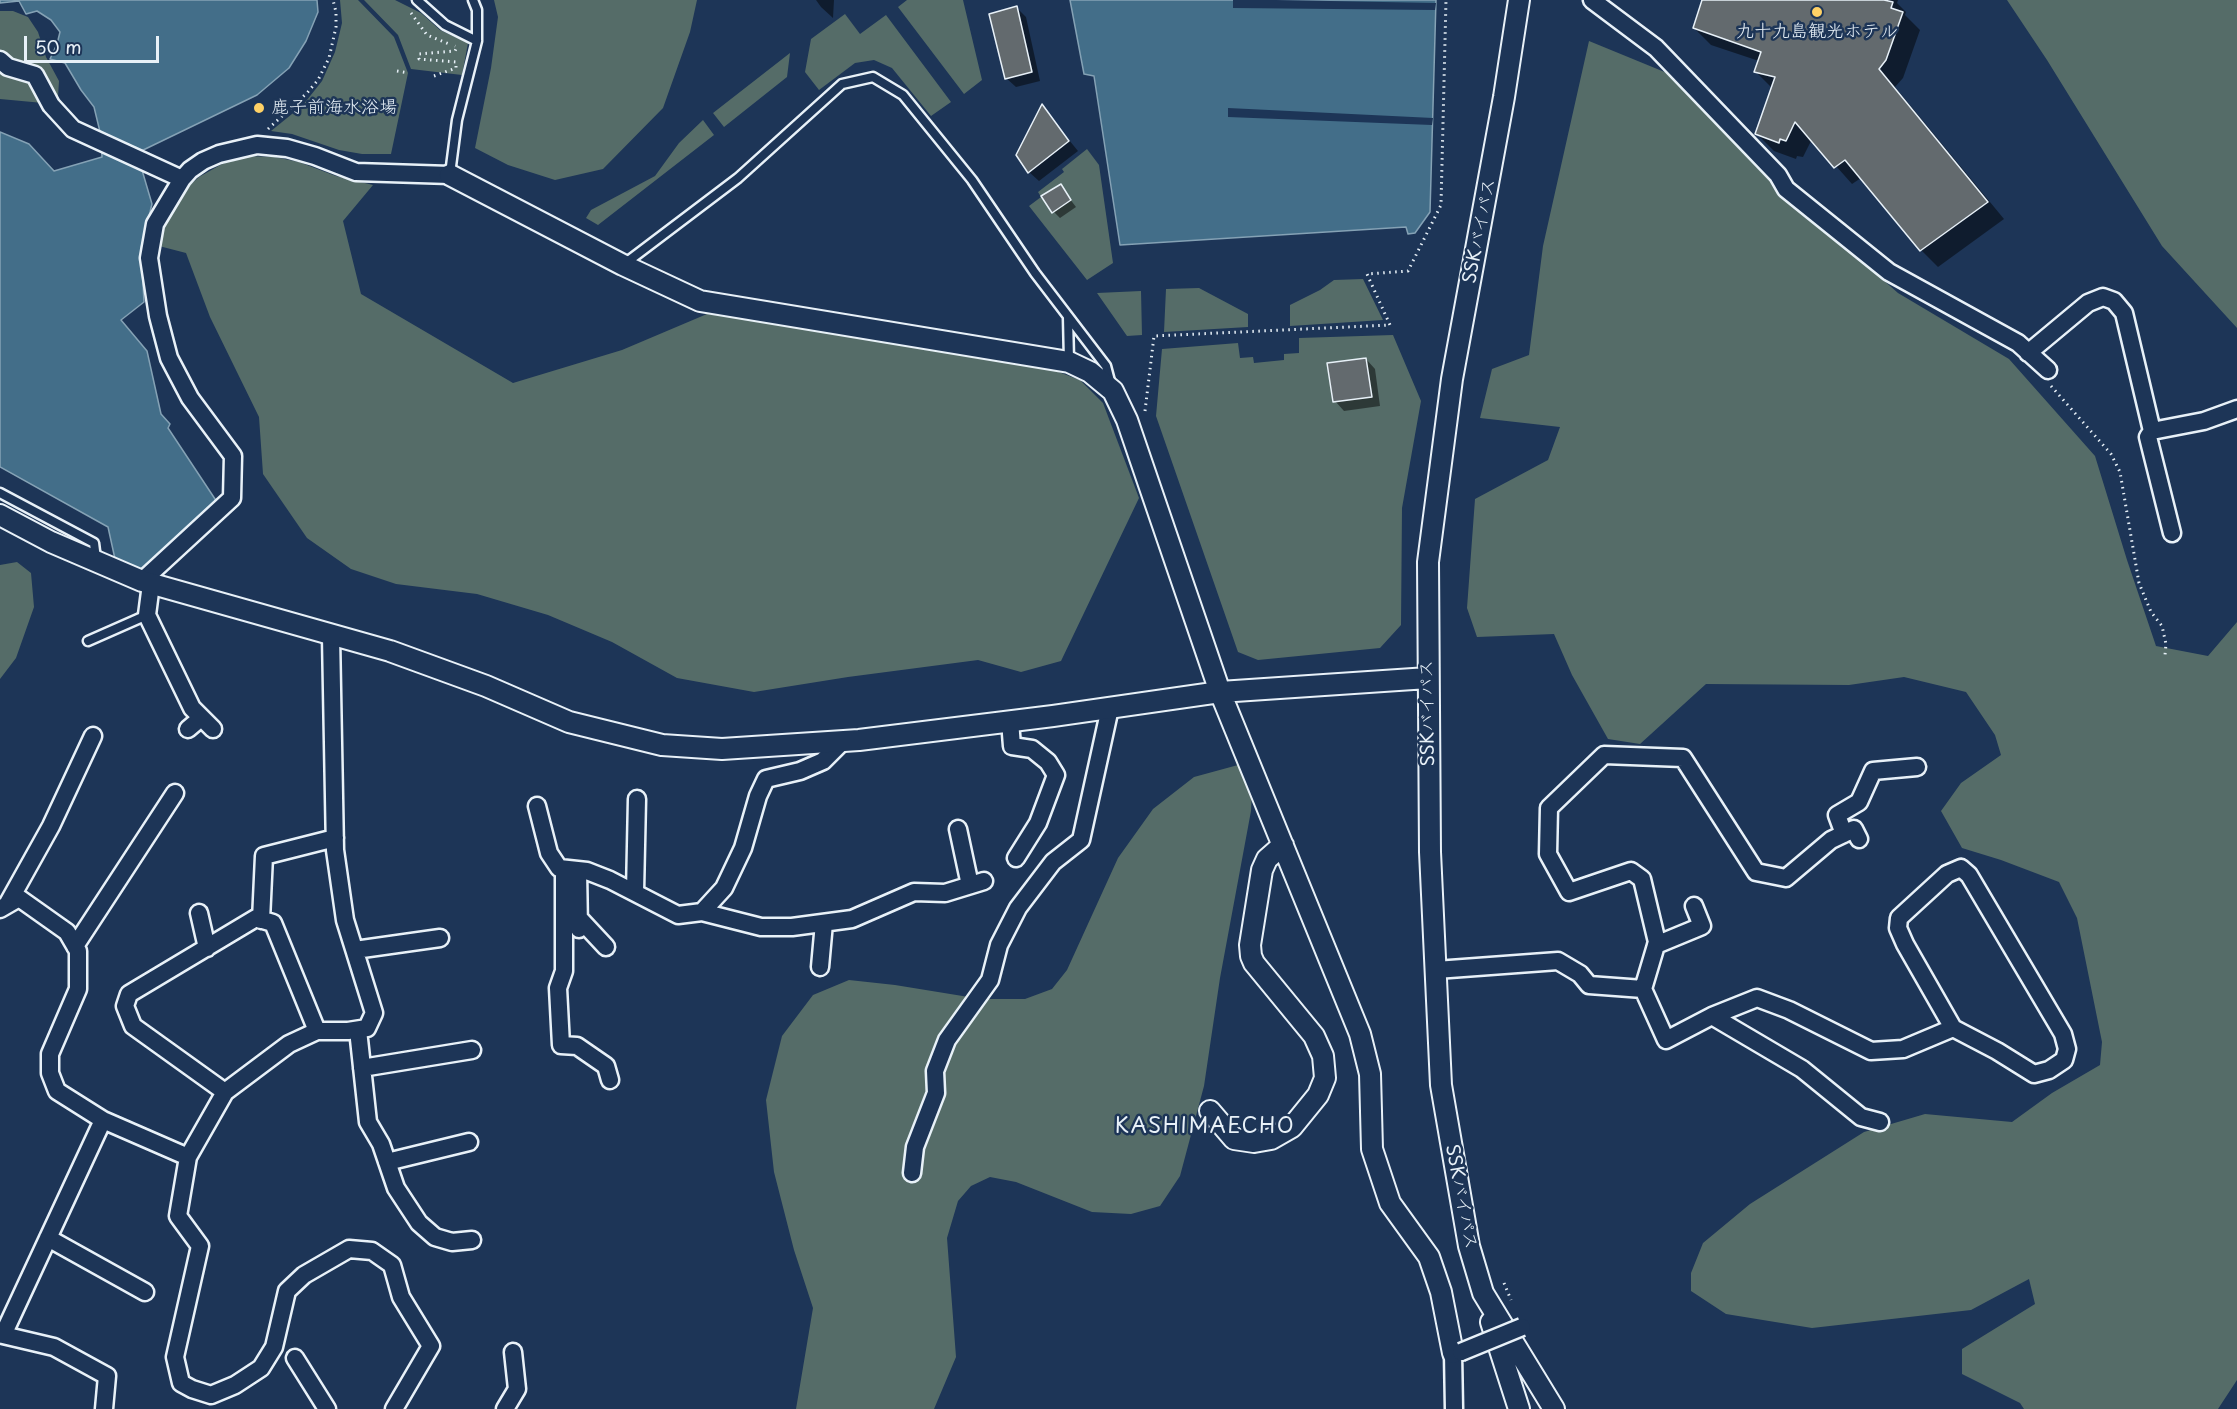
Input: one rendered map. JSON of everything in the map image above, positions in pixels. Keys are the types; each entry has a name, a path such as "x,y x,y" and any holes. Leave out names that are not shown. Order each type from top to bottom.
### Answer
{"street":[{"name":"SSKバイパス","path":"1519,0 1504,97 1452,379 1428,562 1430,852 1441,1085 1469,1246 1483,1293 1554,1409"},
{"path":"1592,0 1656,48 1778,174 1786,189 1851,242 1889,272 2018,343 2047,369"},
{"path":"0,60 8,67 35,75 51,105 73,129 182,179"},
{"path":"188,729 207,723 192,708 147,615 146,582 232,498 233,456 189,398 170,358 158,316 149,258 155,224 182,179 203,161 219,154 257,145 287,148 356,172 450,175 623,265 700,301 1069,362 1090,372 1113,391 1127,420 1220,692 1360,1034 1370,1074 1372,1149 1390,1203 1429,1257 1457,1352 1454,1409"},
{"path":"2028,353 2088,303 2103,297 2114,301 2124,313 2152,431"},
{"path":"2172,533 2148,437 2152,431 2204,421 2237,409"},
{"path":"1,517 51,542 146,582 390,651 486,686 569,722 662,745 722,749 843,741 1220,692 1428,678"},
{"path":"331,636 335,838 345,920 374,1013 366,1028 348,1032 317,1031 289,1044 225,1092 188,1157 178,1216 200,1246 175,1357 181,1383 192,1389 211,1395 236,1384 261,1368 274,1347 287,1291 304,1275 349,1249 372,1251 392,1265 401,1297 431,1346 394,1409"},
{"path":"912,1173 915,1147 936,1093 935,1071 946,1040 990,980 999,945 1018,908 1053,862 1081,840 1110,708"},
{"path":"1010,721 1012,746 1032,749 1048,762 1056,775 1038,823 1016,858"},
{"path":"4,907 51,826 93,736"},
{"path":"702,912 724,888 743,848 758,796 766,779 800,771 822,761 843,741"},
{"path":"1917,767 1873,771 1859,802 1837,815 1851,836 1831,840 1786,878 1755,872 1683,758 1604,755 1549,808 1548,854 1569,892 1630,871 1642,879 1657,942 1643,989 1666,1040 1712,1016 1757,998 1789,1010 1871,1051 1903,1049 1953,1028"},
{"path":"75,946 175,793"},
{"path":"635,892 637,799"},
{"path":"537,806 549,853 559,868 587,871 603,877 678,915 702,912 760,927 792,927 852,919 914,892 945,893 977,883 958,829"},
{"path":"261,920 264,856 335,838"},
{"path":"1210,1111 1234,1138 1254,1142 1271,1139 1292,1127 1318,1095 1325,1078 1323,1056 1314,1036 1254,963 1251,956 1250,945 1262,870 1267,859 1283,845"},
{"path":"1961,868 1969,874 2063,1034 2067,1049 2064,1060 2049,1070 2034,1074 1953,1028 1898,928 1899,918 1947,874 1961,868"},
{"path":"571,869 579,923 606,947"},
{"path":"571,869 564,971 558,988 561,1045 577,1046 606,1066 610,1080"},
{"path":"4,907 20,898 67,932 78,951 78,989 50,1054 50,1073 57,1091 103,1120 188,1157"},
{"path":"1656,945 1702,926 1694,906"},
{"path":"199,913 207,948"},
{"path":"225,1092 133,1026 125,1006 129,994 256,918 273,923 317,1031"},
{"path":"820,967 824,923"},
{"path":"355,950 440,938"},
{"path":"1436,970 1558,961 1580,974 1589,985 1643,989"},
{"path":"1712,1016 1802,1069 1861,1117 1880,1122"},
{"path":"358,1029 368,1122 381,1144 396,1188 419,1223 435,1237 452,1242 472,1240"},
{"path":"362,1068 471,1050"},
{"path":"103,1120 3,1335 54,1347 107,1376 104,1409"},
{"path":"387,1162 469,1142"},
{"path":"48,1238 145,1292"},
{"path":"1483,1293 1519,1409"},
{"path":"1457,1352 1522,1327"},
{"path":"505,1409 517,1389 513,1352"},
{"path":"295,1358 327,1409"}],"lane":[{"path":"417,0 445,25 477,41"},
{"path":"450,175 457,120 477,41 477,10 473,0"},
{"path":"623,265 738,178 842,84 873,77 903,95 966,171 1035,273 1106,366 1113,391"},
{"path":"1068,316 1069,362"},
{"path":"0,493 94,543 97,561"},
{"path":"88,641 147,615"}],"path":[{"path":"257,145 262,134 308,93 318,80 329,58 336,27 333,0"},
{"path":"1145,412 1154,336 1390,325 1367,274 1408,271 1441,205 1446,0"},
{"path":"408,8 427,35 457,47 455,51 419,54 419,59 456,62 456,69 434,76"},
{"path":"397,71 408,73"},
{"path":"2047,369 2042,372 2111,454 2120,472 2139,583 2151,612 2162,626 2166,644 2165,655"}],"green space":[{"path":"340,0 358,0 394,37 408,73 391,154 362,154 339,150 292,134 271,131 303,105 322,81 335,52 342,23"},
{"path":"364,0 395,0 421,13 440,30 468,43 462,75 411,69 398,35"},
{"path":"494,0 697,0 690,32 663,108 603,169 555,180 508,165 475,148 491,68 498,17"},
{"path":"907,0 963,0 982,80 964,94 898,7"},
{"path":"2007,0 2237,0 2237,328 2162,246 2047,60"},
{"path":"0,11 13,11 28,17 38,32 46,57 59,81 58,97 43,103 0,99"},
{"path":"845,14 860,34 886,15 951,102 931,116 892,68 874,60 855,63 819,90 805,72 811,39"},
{"path":"1589,41 1667,73 1764,175 1898,293 2009,359 2095,456 2156,646 2208,656 2237,622 2237,1380 2218,1409 2024,1409 2020,1403 1962,1374 1962,1349 2035,1304 2029,1279 1971,1310 1812,1328 1726,1314 1691,1291 1691,1273 1703,1243 1750,1204 1864,1132 1925,1114 2012,1122 2052,1093 2100,1065 2102,1042 2077,918 2059,882 1962,848 1941,811 1961,783 2001,755 1995,735 1966,692 1904,677 1849,685 1706,684 1640,744 1608,739 1572,675 1554,634 1477,637 1467,608 1475,499 1548,460 1560,427 1480,418 1492,369 1529,355 1543,246"},
{"path":"790,53 787,77 724,127 713,113"},
{"path":"703,120 714,135 598,225 586,218 591,210 655,176 679,143"},
{"path":"1087,149 1099,165 1113,263 1087,280 1029,206 1041,197 1038,192 1064,172 1062,169"},
{"path":"247,156 275,157 299,162 336,176 373,185 343,221 361,294 513,383 622,350 707,314 742,316 1032,362 1080,380 1103,403 1139,498 1061,661 1021,672 978,660 754,692 677,678 612,642 548,615 477,594 396,584 351,569 307,538 263,474 259,417 210,317 186,253 159,246 163,230 181,193 199,177 222,164"},
{"path":"1363,279 1383,320 1290,326 1290,305 1334,280"},
{"path":"1199,288 1248,314 1248,327 1164,332 1166,289"},
{"path":"1141,291 1142,335 1127,336 1097,293"},
{"path":"1393,335 1421,401 1402,508 1401,625 1380,648 1258,660 1238,652 1156,416 1162,349 1238,343 1240,358 1253,357 1254,363 1284,360 1284,354 1299,353 1299,338"},
{"path":"17,562 31,573 34,607 16,658 0,679 0,565"},
{"path":"1238,765 1253,772 1251,811 1220,978 1204,1086 1180,1176 1160,1206 1131,1214 1092,1212 1016,1182 990,1177 971,1186 958,1201 947,1238 956,1357 934,1409 796,1409 813,1308 794,1250 774,1172 766,1100 782,1036 813,995 849,980 981,999 1025,999 1052,989 1067,970 1118,858 1153,809 1194,777"}],"water":[{"path":"0,0 317,0 318,12 306,41 289,68 257,95 137,153 152,204 141,248 144,302 121,320 147,351 161,414 170,424 168,428 217,502 140,571 115,559 108,527 0,467 0,132 29,144 54,171 102,157 101,136 94,107 65,63 50,59 60,32 51,20 37,11 26,14 19,1 0,3"},
{"path":"1070,0 1436,0 1430,212 1415,233 1408,234 1406,227 1120,245 1094,76 1084,74"}],"pier":[{"path":"1233,0 1436,3 1435,10 1233,8"},
{"path":"1228,108 1433,118 1432,125 1228,117"}],"building":[{"path":"1702,0 1884,0 1893,2 1891,8 1903,12 1886,60 1879,69 1988,202 1920,251 1845,160 1834,168 1795,122 1786,141 1780,139 1779,143 1755,134 1775,77 1754,72 1761,52 1693,28"},
{"path":"1017,6 1032,72 1005,79 989,14"},
{"path":"1042,104 1069,141 1028,173 1016,155"},
{"path":"1061,184 1071,200 1052,213 1041,196"},
{"path":"1366,358 1372,397 1333,402 1327,363"}],"place":[{"name":"九十九島観光ホテル","path":"1817,12"},
{"name":"鹿子前海水浴場","path":"259,108"}],"district":[{"name":"KASHIMAECHO","path":"1205,1127"}]}
